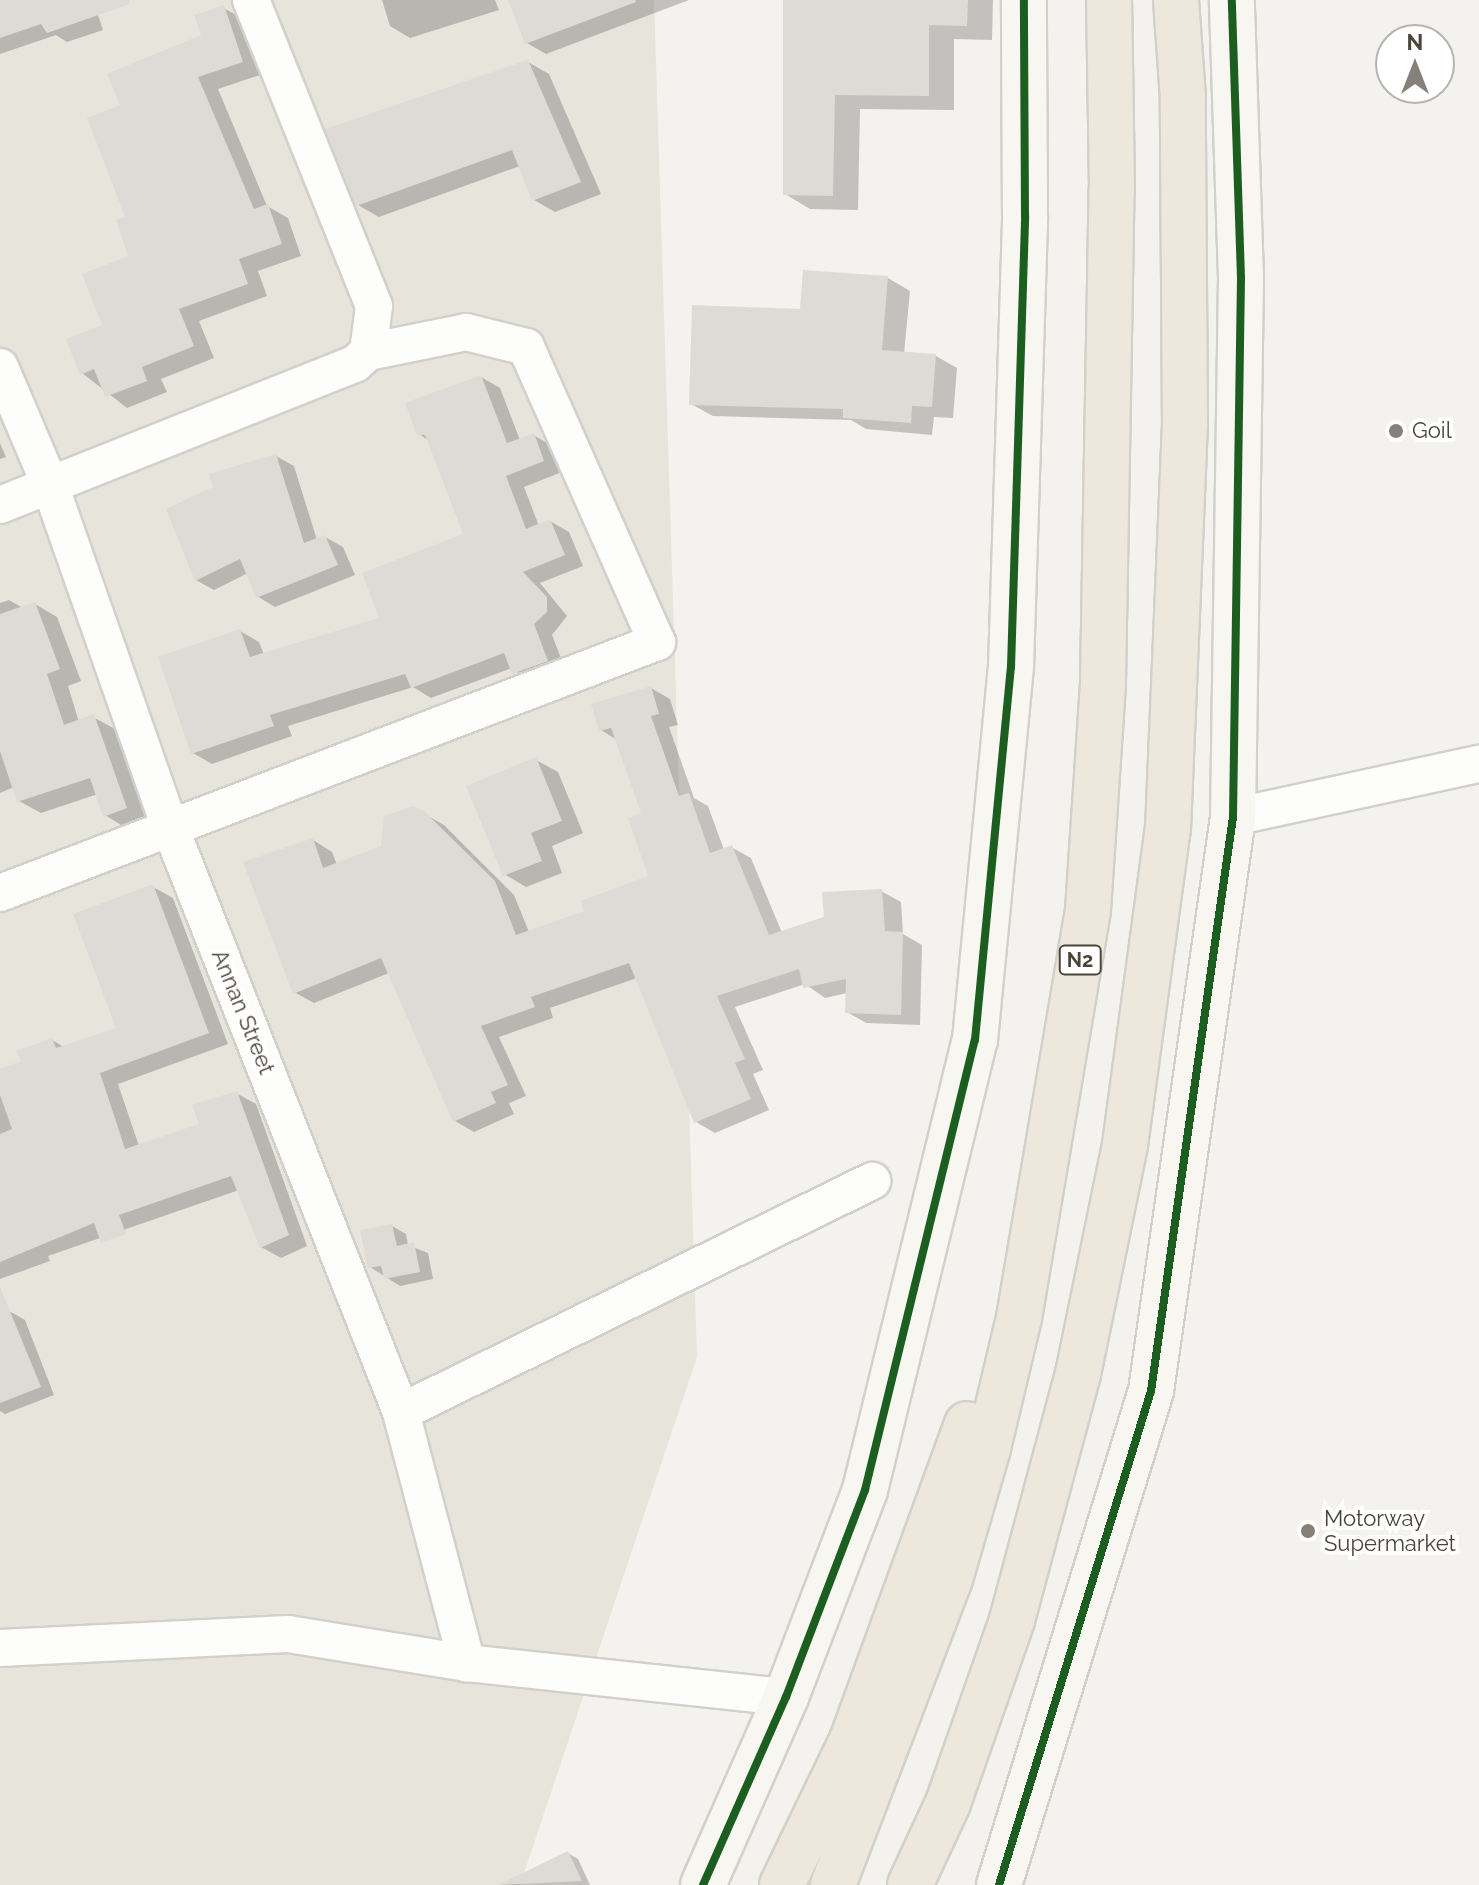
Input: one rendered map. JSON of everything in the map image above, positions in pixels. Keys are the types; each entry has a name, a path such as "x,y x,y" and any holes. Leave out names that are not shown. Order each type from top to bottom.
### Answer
{"highway":[{"name":"N2","path":"833,1885 950,1579 1019,1318 1088,910 1103,682 1112,189 1109,0"},
{"path":"910,1885 948,1803 1012,1620 1078,1374 1125,1145 1168,829 1185,424 1183,98 1176,0"},
{"path":"782,1885 852,1740 976,1403 1019,1318"},
{"path":"932,1885 948,1803"}],"street":[{"path":"251,0 374,306 368,352"},
{"path":"703,1885 786,1697 865,1490 975,1040 1011,667 1025,216 1024,0"},
{"path":"999,1885 1151,1391 1233,817 1241,278 1232,0"},
{"path":"0,505 355,364 368,352 466,332 526,347 657,642 0,893"},
{"name":"Annan Street","path":"0,367 50,485 170,827 401,1412 467,1663"},
{"path":"1233,817 1479,764"},
{"path":"401,1412 872,1181"},
{"path":"0,1648 288,1634 467,1663 786,1697"}],"shaded area":[{"path":"0,0 654,0 697,1357 520,1885 0,1885"}],"building":[{"path":"0,0 129,0 130,4 47,33 41,24 0,38"},
{"path":"508,0 635,0 636,2 525,44"},
{"path":"783,0 968,0 967,26 929,25 929,96 835,95 833,196 783,195"},
{"path":"224,5 243,62 198,77 254,209 268,204 282,244 239,259 248,284 179,309 194,346 142,367 147,381 105,397 94,369 80,375 66,339 102,325 82,274 128,256 116,220 125,217 87,118 120,105 107,74 201,35 194,15"},
{"path":"528,60 581,182 532,201 512,150 356,206 325,129"},
{"path":"803,270 888,276 882,350 936,354 932,407 912,406 911,423 843,418 843,409 689,405 692,305 800,309"},
{"path":"481,375 507,443 534,433 544,461 506,476 526,529 550,519 565,555 523,572 547,597 547,612 534,624 548,661 512,674 504,653 411,688 405,674 270,715 274,726 191,754 158,657 240,629 250,657 379,618 362,573 463,534 425,435 417,435 405,403"},
{"path":"276,454 304,543 325,535 338,565 256,598 240,559 195,581 166,509 213,487 209,474"},
{"path":"35,602 60,669 47,674 64,725 94,714 127,808 103,817 90,778 17,802 0,751 0,614"},
{"path":"651,686 659,714 651,716 679,796 689,793 710,853 732,845 769,935 824,917 822,892 882,889 885,931 903,932 901,1015 845,1013 846,979 803,988 799,969 717,996 745,1059 735,1063 751,1099 694,1123 629,963 531,997 535,1007 481,1026 508,1085 491,1092 496,1103 453,1122 381,958 293,994 243,862 313,838 323,868 381,846 384,816 413,806 424,811 495,881 516,935 584,911 581,901 648,876 628,818 641,813 611,728 599,731 591,704"},
{"path":"536,757 562,821 531,833 542,861 503,876 466,786"},
{"path":"153,884 209,1033 100,1073 125,1149 199,1124 192,1105 237,1091 289,1235 260,1248 231,1176 119,1215 126,1234 101,1243 94,1223 0,1262 0,1134 12,1129 0,1095 0,1069 21,1061 16,1051 52,1038 56,1048 116,1028 73,914"},
{"path":"392,1224 397,1246 414,1242 420,1272 384,1279 381,1266 368,1268 360,1230"},
{"path":"0,1287 41,1387 0,1403"},
{"path":"568,1851 582,1881 498,1885"}],"cycle path":[{"path":"703,1885 786,1697 865,1490 975,1040 1011,667 1025,216 1024,0"},
{"path":"999,1885 1151,1391 1233,817 1241,278 1232,0"}],"place":[{"name":"Goil","path":"1396,431"},
{"name":"Motorway Supermarket","path":"1308,1531"}]}
